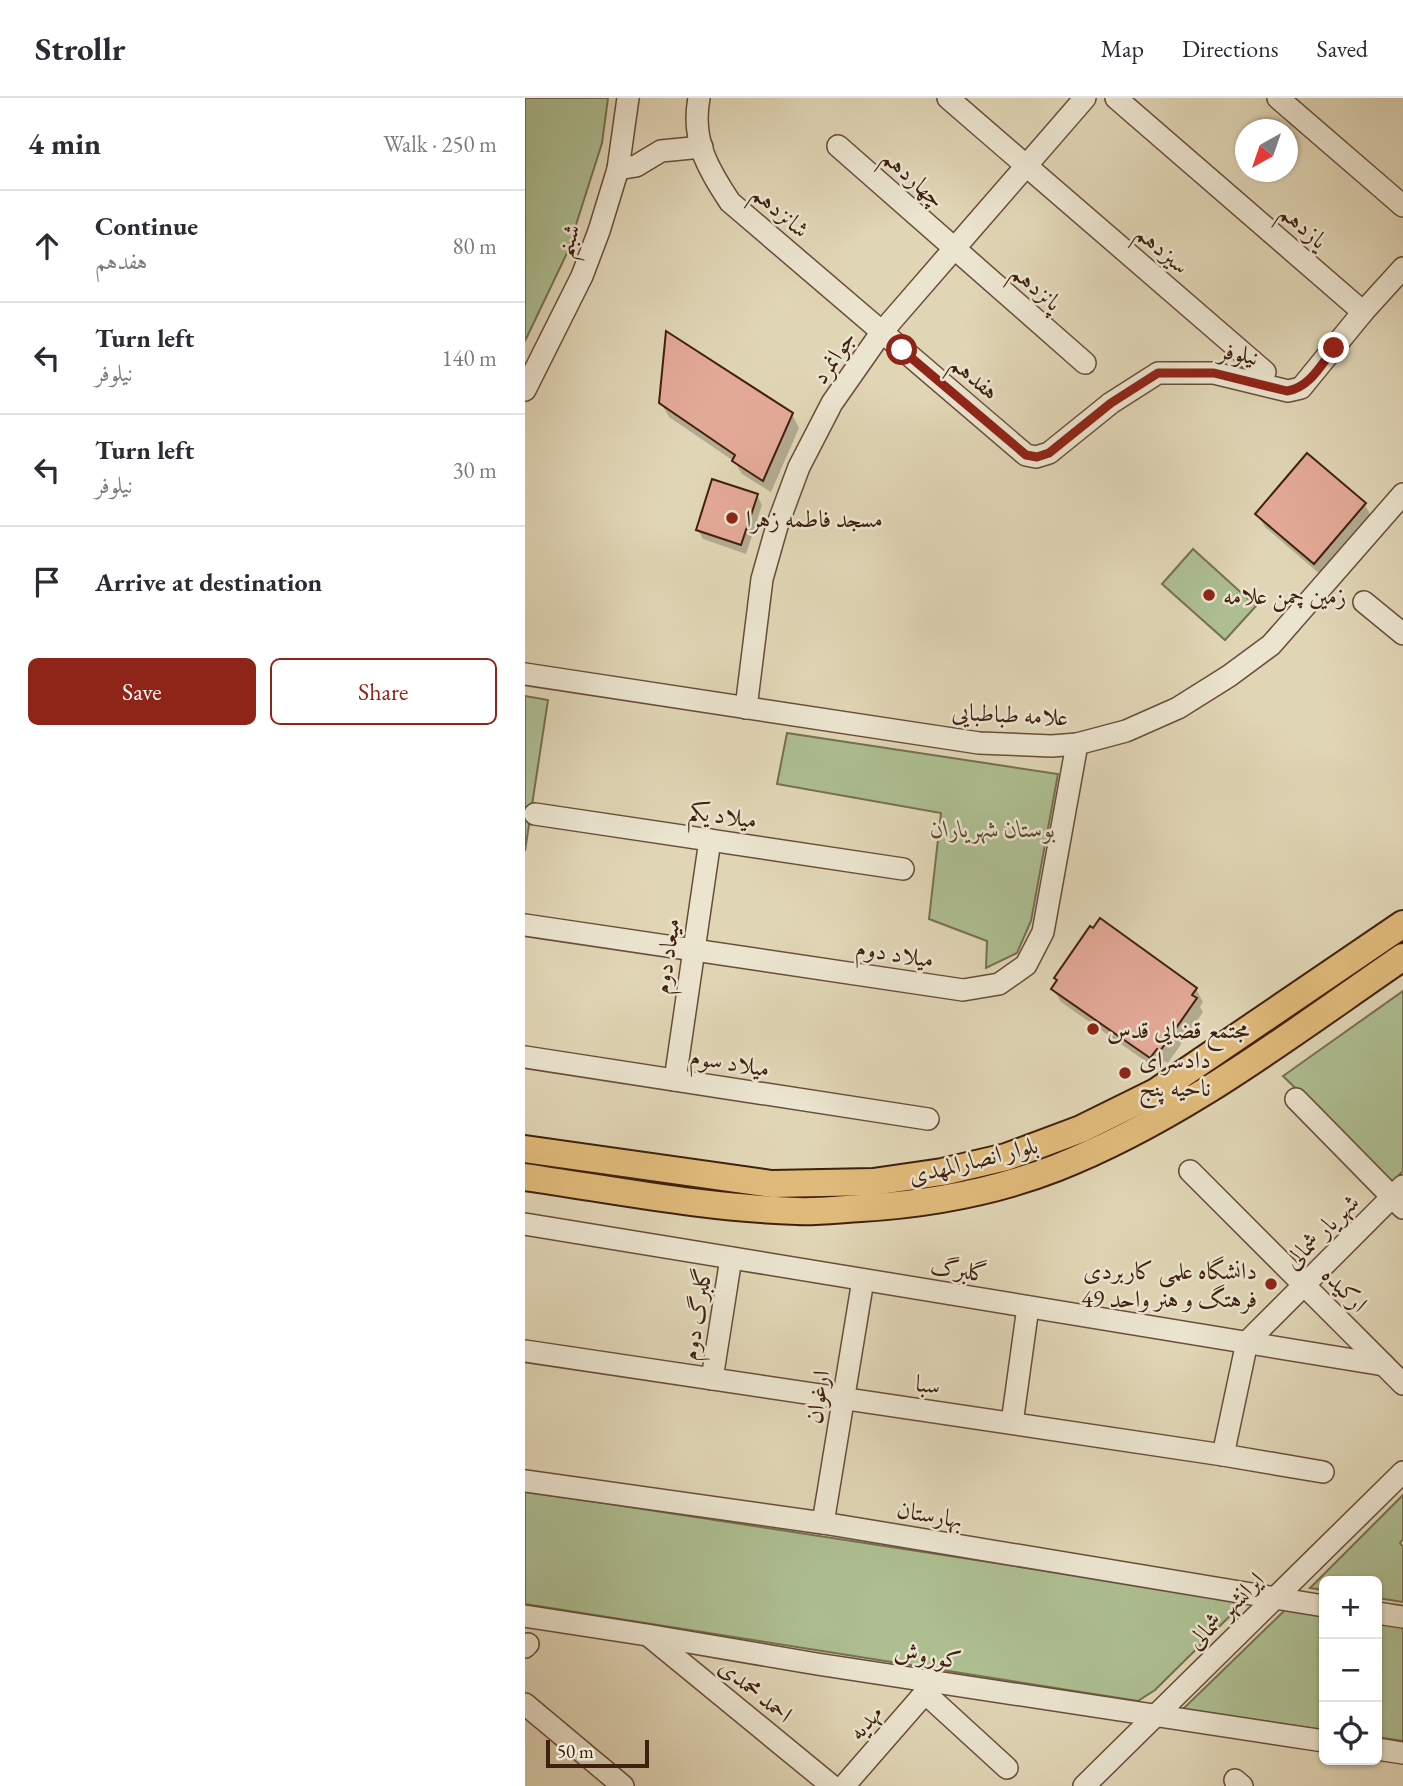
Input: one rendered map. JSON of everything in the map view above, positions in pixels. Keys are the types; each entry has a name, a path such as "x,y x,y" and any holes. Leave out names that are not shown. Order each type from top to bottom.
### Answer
{"main road":[{"name":"بلوار انصارالمهدی","path":"525,1149 772,1184 873,1182 942,1172 995,1160 1081,1129 1156,1091 1403,924"},
{"name":"بلوار انصارالمهدی","path":"525,1177 739,1208 800,1211 931,1202 1012,1182 1055,1168 1113,1143 1168,1114 1268,1050 1403,957"}],"street":[{"name":"شبنم","path":"525,390 582,276 599,231 618,169 628,98"},
{"name":"شانزدهم","path":"699,98 697,129 708,169 730,202 881,333"},
{"name":"سیزدهم","path":"948,98 1265,372"},
{"name":"جوانمرد","path":"746,708 762,579 777,526 799,467 832,403 881,333 1085,98"},
{"name":"یازدهم","path":"1116,98 1363,312"},
{"path":"1278,98 1403,205"},
{"name":"چهاردهم","path":"838,146 955,250"},
{"path":"618,169 636,166 661,151 702,147"},
{"name":"پانزدهم","path":"955,250 1085,363"},
{"name":"نیلوفر","path":"1037,457 1049,453 1111,403 1158,373 1214,373 1287,391 1301,388 1403,268"},
{"name":"هفدهم","path":"881,333 1026,455 1037,457"},
{"name":"علامه طباطبایی","path":"525,674 979,743 1052,746 1077,744 1126,731 1178,708 1229,676 1271,645 1403,494"},
{"path":"1364,602 1403,634"},
{"name":"میلاد دوم","path":"525,925 963,990 999,984 1026,965 1043,932 1077,744"},
{"name":"میلاد یکم","path":"535,814 903,869"},
{"name":"میعاد دوم","path":"675,1080 710,840"},
{"name":"میلاد سوم","path":"525,1057 928,1119"},
{"path":"1296,1099 1399,1197"},
{"name":"ارکیده","path":"1190,1171 1403,1384"},
{"name":"شهریار شمالی","path":"1247,1342 1399,1197"},
{"name":"گلبرگ","path":"525,1224 1384,1365"},
{"name":"گلبرگ دوم","path":"712,1379 731,1258"},
{"name":"ارغوان","path":"823,1523 863,1280"},
{"path":"1012,1423 1028,1307"},
{"path":"1223,1455 1247,1342"},
{"name":"سبا","path":"525,1351 1323,1472"},
{"name":"ایرانشهر شمالی","path":"1084,1786 1403,1472"},
{"name":"بهارستان","path":"525,1481 823,1523 1319,1605"},
{"path":"1382,1614 1403,1617"},
{"name":"کوروش","path":"525,1616 817,1664 1319,1740"},
{"name":"احمد محمدی","path":"647,1634 832,1786"},
{"name":"مهدیه","path":"844,1786 925,1693 1007,1768"},
{"path":"525,1704 623,1786"},
{"path":"1382,1750 1403,1754"}],"green space":[{"path":"525,98 608,98 602,143 567,253 525,341"},
{"name":"زمین چمن علامه","path":"1193,549 1256,606 1225,640 1162,584"},
{"path":"525,696 548,700 525,851"},
{"name":"بوستان شهریاران","path":"787,733 1058,774 1031,921 1017,953 986,968 987,941 929,919 941,813 777,784"},
{"path":"1403,991 1403,1171 1392,1182 1283,1076"},
{"path":"525,1492 1237,1600 1234,1612 1155,1690 1138,1701 525,1604"},
{"path":"1403,1495 1403,1539 1400,1543 1403,1547 1403,1602 1382,1599 1382,1576 1322,1576"},
{"path":"1319,1579 1319,1589 1310,1588"},
{"path":"1285,1610 1319,1614 1319,1729 1183,1709"},
{"path":"1382,1624 1403,1627 1403,1741 1382,1738"}],"building":[{"path":"666,331 793,413 763,481 732,461 735,455 659,403"},
{"path":"1307,453 1366,503 1314,564 1255,514"},
{"path":"712,479 758,494 741,545 696,530"},
{"path":"1100,918 1197,988 1192,995 1197,998 1160,1051 1157,1049 1150,1058 1051,989 1057,980 1054,978 1090,926 1093,928"}],"place":[{"name":"مسجد فاطمه زهرا","path":"732,518"},
{"name":"زمین چمن علامه","path":"1209,595"},
{"name":"مجتمع قضایی قدس","path":"1093,1029"},
{"name":"دادسرای ناحیه پنج","path":"1125,1073"},
{"name":"دانشگاه علمی کاربردی فرهتگ و هنر واحد 49","path":"1271,1284"}],"route":[{"path":"902,350 1026,455 1037,457 1049,453 1111,403 1158,373 1214,373 1287,391 1296,390 1304,385 1334,348"}]}
